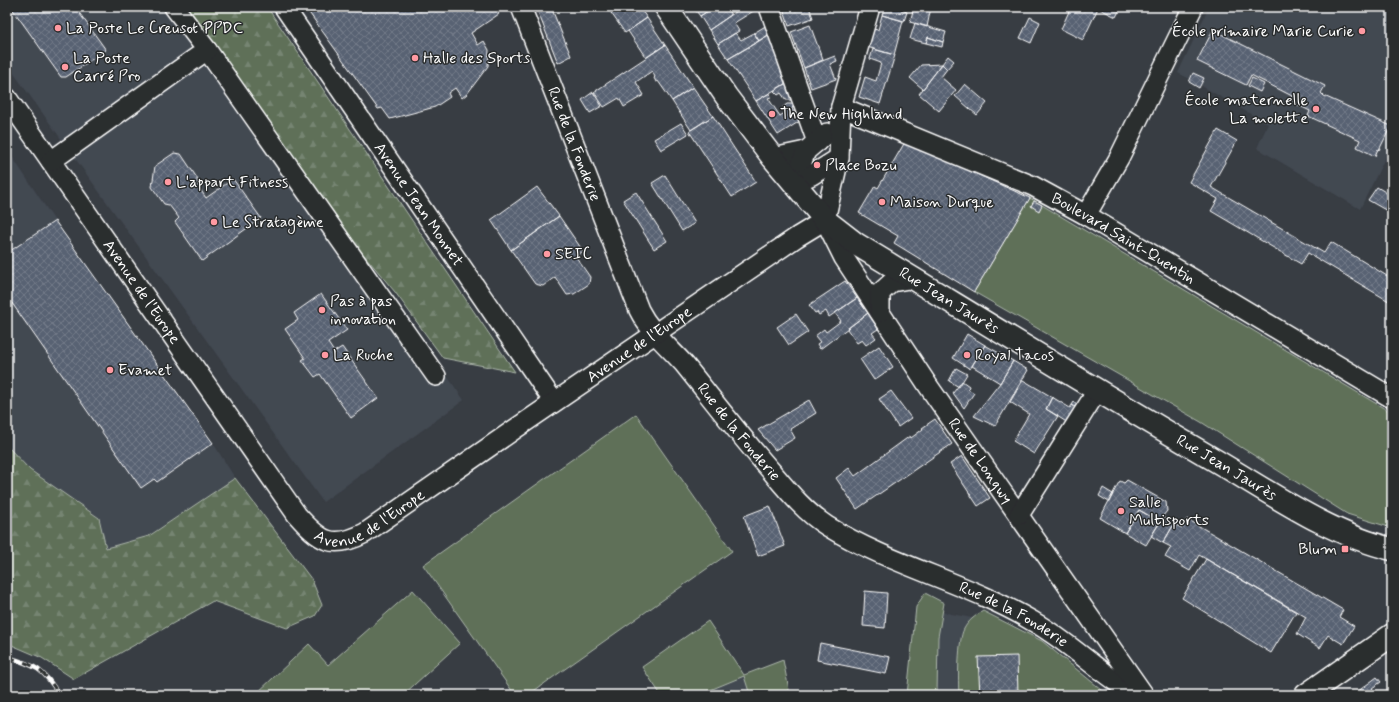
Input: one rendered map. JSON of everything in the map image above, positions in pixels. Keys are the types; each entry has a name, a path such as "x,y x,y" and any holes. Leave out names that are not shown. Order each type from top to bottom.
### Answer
{"main road":[{"name":"Rue Jean Jaurès","path":"666,7 734,108 773,158 826,220 856,244 1097,391 1333,528 1356,538 1392,549"},
{"path":"1306,695 1392,635"}],"street":[{"path":"174,7 207,50 436,376"},
{"name":"Avenue Jean Monnet","path":"284,7 554,402"},
{"name":"Rue de la Fonderie","path":"521,7 639,310 647,326 678,358 793,496 826,526 880,552 1008,608 1034,621 1056,635 1092,664 1136,695"},
{"path":"769,7 812,146"},
{"path":"826,220 839,158 841,114 870,7"},
{"path":"1086,214 1119,158 1193,7"},
{"path":"51,161 207,50"},
{"name":"Avenue de l'Europe","path":"7,98 297,515 308,528 330,542 340,543 352,540 365,534 554,402 797,237 826,220"},
{"path":"794,183 812,146 841,114"},
{"name":"Boulevard Saint-Quentin","path":"841,114 1033,186 1086,214 1392,398"},
{"path":"773,158 812,146"},
{"path":"794,183 812,175 839,158"},
{"name":"Rue de Longwy","path":"826,220 844,258 929,388 1144,695"},
{"path":"880,312 880,293 892,282 914,278"},
{"path":"1019,515 1097,391"}],"shaded area":[{"path":"7,7 187,7 464,400 323,502 7,64"},
{"name":"École maternelle La molette","path":"1209,7 1392,7 1392,144 1360,209 1257,148 1268,124 1200,85 1204,78 1193,73 1190,79 1178,73"},
{"path":"7,149 55,221 213,443 235,478 149,536 106,548 99,518 30,470 7,446"},
{"path":"916,607 972,618 983,611 1042,641 1108,695 907,695"},
{"path":"783,660 790,695 698,695 744,675"}],"green space":[{"path":"187,7 267,7 515,372 443,358 395,292 354,243"},
{"path":"1030,198 1392,413 1392,528 1347,514 1201,422 974,292"},
{"path":"636,414 732,551 528,695 515,695 423,565"},
{"path":"7,446 30,470 99,518 106,548 149,536 235,478 312,580 322,605 315,616 287,628 213,601 74,679 42,658 7,643"},
{"path":"413,590 460,643 403,695 255,695 309,644 328,665"},
{"path":"925,593 944,603 938,637 937,695 907,695 916,607"},
{"path":"983,611 1042,641 1108,695 959,695 959,661 962,634 970,621"},
{"path":"708,621 744,675 783,660 790,695 750,695 744,676 698,695 661,695 642,667"}],"building":[{"name":"La Poste Le Creusot PPDC","path":"11,7 75,7 106,50 66,77 61,77"},
{"name":"Halle des Sports","path":"305,7 494,7 499,14 471,33 478,45 484,41 489,50 488,66 467,94 462,98 455,88 448,93 450,97 435,107 390,119 382,108 378,109"},
{"path":"536,7 551,7 571,56 558,63"},
{"path":"607,7 639,7 647,18 625,33"},
{"path":"693,7 714,7 700,16"},
{"path":"714,7 726,7 731,15 709,30 700,16"},
{"path":"743,7 760,7 734,23 739,31 718,44 709,30"},
{"path":"800,7 801,10 809,7 813,18 789,26 783,8"},
{"path":"885,7 902,7 901,10 907,12 904,21 882,15"},
{"path":"914,7 931,7 927,27 910,22"},
{"path":"1071,7 1121,7 1116,17 1098,8 1083,40 1061,29"},
{"path":"882,15 903,21 894,55 867,47 873,29 878,30"},
{"path":"1030,17 1040,22 1031,43 1020,38"},
{"path":"647,18 665,45 646,58 628,31"},
{"path":"915,23 946,32 943,42 928,37 926,43 910,39"},
{"path":"767,25 770,34 759,41 754,33"},
{"path":"810,25 823,60 804,68 791,32"},
{"path":"1213,30 1325,86 1321,93 1324,96 1391,126 1375,156 1357,147 1360,140 1308,116 1310,111 1290,101 1292,96 1251,75 1246,85 1197,61"},
{"path":"735,33 741,40 754,33 759,41 728,59 718,44"},
{"path":"770,34 788,82 756,101 728,59"},
{"path":"928,37 943,42 942,47 926,43"},
{"path":"665,45 693,87 672,101 658,81 656,82 652,71 636,82 644,95 624,107 619,98 604,107 594,92"},
{"path":"873,49 895,55 880,104 859,97 865,77 876,81 881,63 870,59"},
{"path":"835,56 837,61 830,64 836,79 811,88 804,68"},
{"path":"948,56 954,61 947,69 942,64"},
{"path":"942,64 923,89 910,78 921,65"},
{"path":"942,64 947,69 941,77 956,90 939,111 919,94"},
{"path":"1193,73 1204,78 1199,88 1189,82"},
{"path":"1252,78 1264,84 1260,92 1248,86"},
{"path":"788,82 795,100 786,100 781,93 778,95 774,91"},
{"path":"965,84 987,103 977,115 955,96"},
{"path":"693,87 713,116 691,130 672,101"},
{"path":"593,92 602,106 590,113 582,100"},
{"name":"The New Highland","path":"770,93 771,97 768,98 780,116 786,112 783,107 787,104 794,104 792,109 800,121 778,135 756,101"},
{"path":"713,116 756,182 732,197 689,131"},
{"path":"681,123 688,134 661,150 654,139"},
{"path":"1218,130 1237,141 1211,187 1324,253 1331,242 1392,279 1392,303 1308,253 1301,264 1211,211 1218,199 1189,182"},
{"path":"905,142 1030,198 974,292 894,243 898,236 859,213 875,186 878,188"},
{"path":"174,153 181,154 197,178 198,186 206,198 233,179 261,218 202,261 175,222 179,218 169,205 164,204 152,187 155,166"},
{"path":"665,175 695,223 682,231 652,183"},
{"path":"537,187 559,216 511,250 491,220"},
{"path":"1377,187 1392,196 1392,207 1389,212 1368,200"},
{"path":"636,192 667,241 654,249 623,200"},
{"path":"1034,201 1042,205 1039,211 1031,206"},
{"name":"SEIC","path":"559,216 583,251 576,257 590,277 589,284 574,294 567,295 555,277 543,286 535,284 511,250"},
{"name":"Evamet","path":"55,221 213,443 157,482 154,479 141,488 7,296 7,253"},
{"path":"845,281 857,298 829,317 826,311 819,315 817,312 815,313 809,305"},
{"name":"La Ruche","path":"321,294 347,330 328,343 334,352 342,347 378,398 351,418 320,374 315,377 302,360 305,358 285,329 298,320 294,313"},
{"path":"857,298 868,313 820,349 817,344 820,342 815,336 824,329 826,332 841,321 835,313"},
{"path":"868,313 878,329 872,333 876,338 866,345 862,340 857,343 847,329"},
{"path":"796,314 808,332 789,345 777,327"},
{"path":"967,334 985,345 970,369 953,358"},
{"path":"985,345 1013,361 1000,383 972,366"},
{"path":"879,346 893,367 874,380 860,359"},
{"path":"1013,361 1028,370 995,426 974,416 1000,383"},
{"path":"956,368 967,374 959,387 949,381"},
{"path":"1023,380 1052,397 1046,409 1058,416 1034,454 1013,441 1029,414 1010,402"},
{"path":"962,381 969,386 968,389 974,393 964,408 953,393"},
{"path":"891,391 911,418 898,427 879,399"},
{"path":"1052,397 1070,408 1072,405 1077,408 1068,423 1046,409"},
{"path":"809,400 816,413 790,429 795,438 775,450 758,430"},
{"path":"1074,402 1079,405 1077,408 1072,405"},
{"path":"935,419 952,444 857,509 836,478 849,468 855,476 910,436 911,438"},
{"path":"962,456 990,498 978,506 950,464"},
{"name":"Salle Multisports","path":"1127,480 1166,502 1167,511 1162,517 1174,524 1163,543 1151,536 1160,522 1139,510 1125,533 1100,518 1120,481 1124,483"},
{"path":"1103,488 1113,494 1109,502 1099,496"},
{"path":"770,506 785,546 758,556 744,516"},
{"path":"1139,510 1160,522 1146,545 1125,533"},
{"path":"1187,519 1343,610 1339,617 1354,626 1343,644 1328,635 1320,648 1297,634 1306,617 1199,555 1190,571 1165,557 1171,547 1163,543 1174,524 1182,528"},
{"path":"1206,559 1296,612 1271,653 1182,598"},
{"path":"865,591 887,593 885,628 863,626"},
{"path":"820,643 890,657 886,674 817,660"},
{"path":"1017,656 1018,695 980,695 978,657"},
{"path":"1377,677 1381,682 1372,688 1377,695 1353,695"}],"railway":[{"path":"7,657 38,669 54,686 59,695"}],"place":[{"name":"La Poste Le Creusot PPDC","path":"58,28"},
{"name":"École primaire Marie Curie","path":"1362,31"},
{"name":"Halle des Sports","path":"415,58"},
{"name":"La Poste Carré Pro","path":"65,67"},
{"name":"École maternelle La molette","path":"1316,109"},
{"name":"The New Highland","path":"772,114"},
{"name":"Place Bozu","path":"817,165"},
{"name":"L'appart Fitness","path":"168,182"},
{"name":"Maison Durque","path":"882,202"},
{"name":"Le Stratagème","path":"214,222"},
{"name":"SEIC","path":"547,254"},
{"name":"Pas à pas innovation","path":"322,310"},
{"name":"La Ruche","path":"325,355"},
{"name":"Royal Tacos","path":"967,355"},
{"name":"Evamet","path":"110,370"},
{"name":"Salle Multisports","path":"1121,511"},
{"name":"Blum","path":"1345,549"}]}
